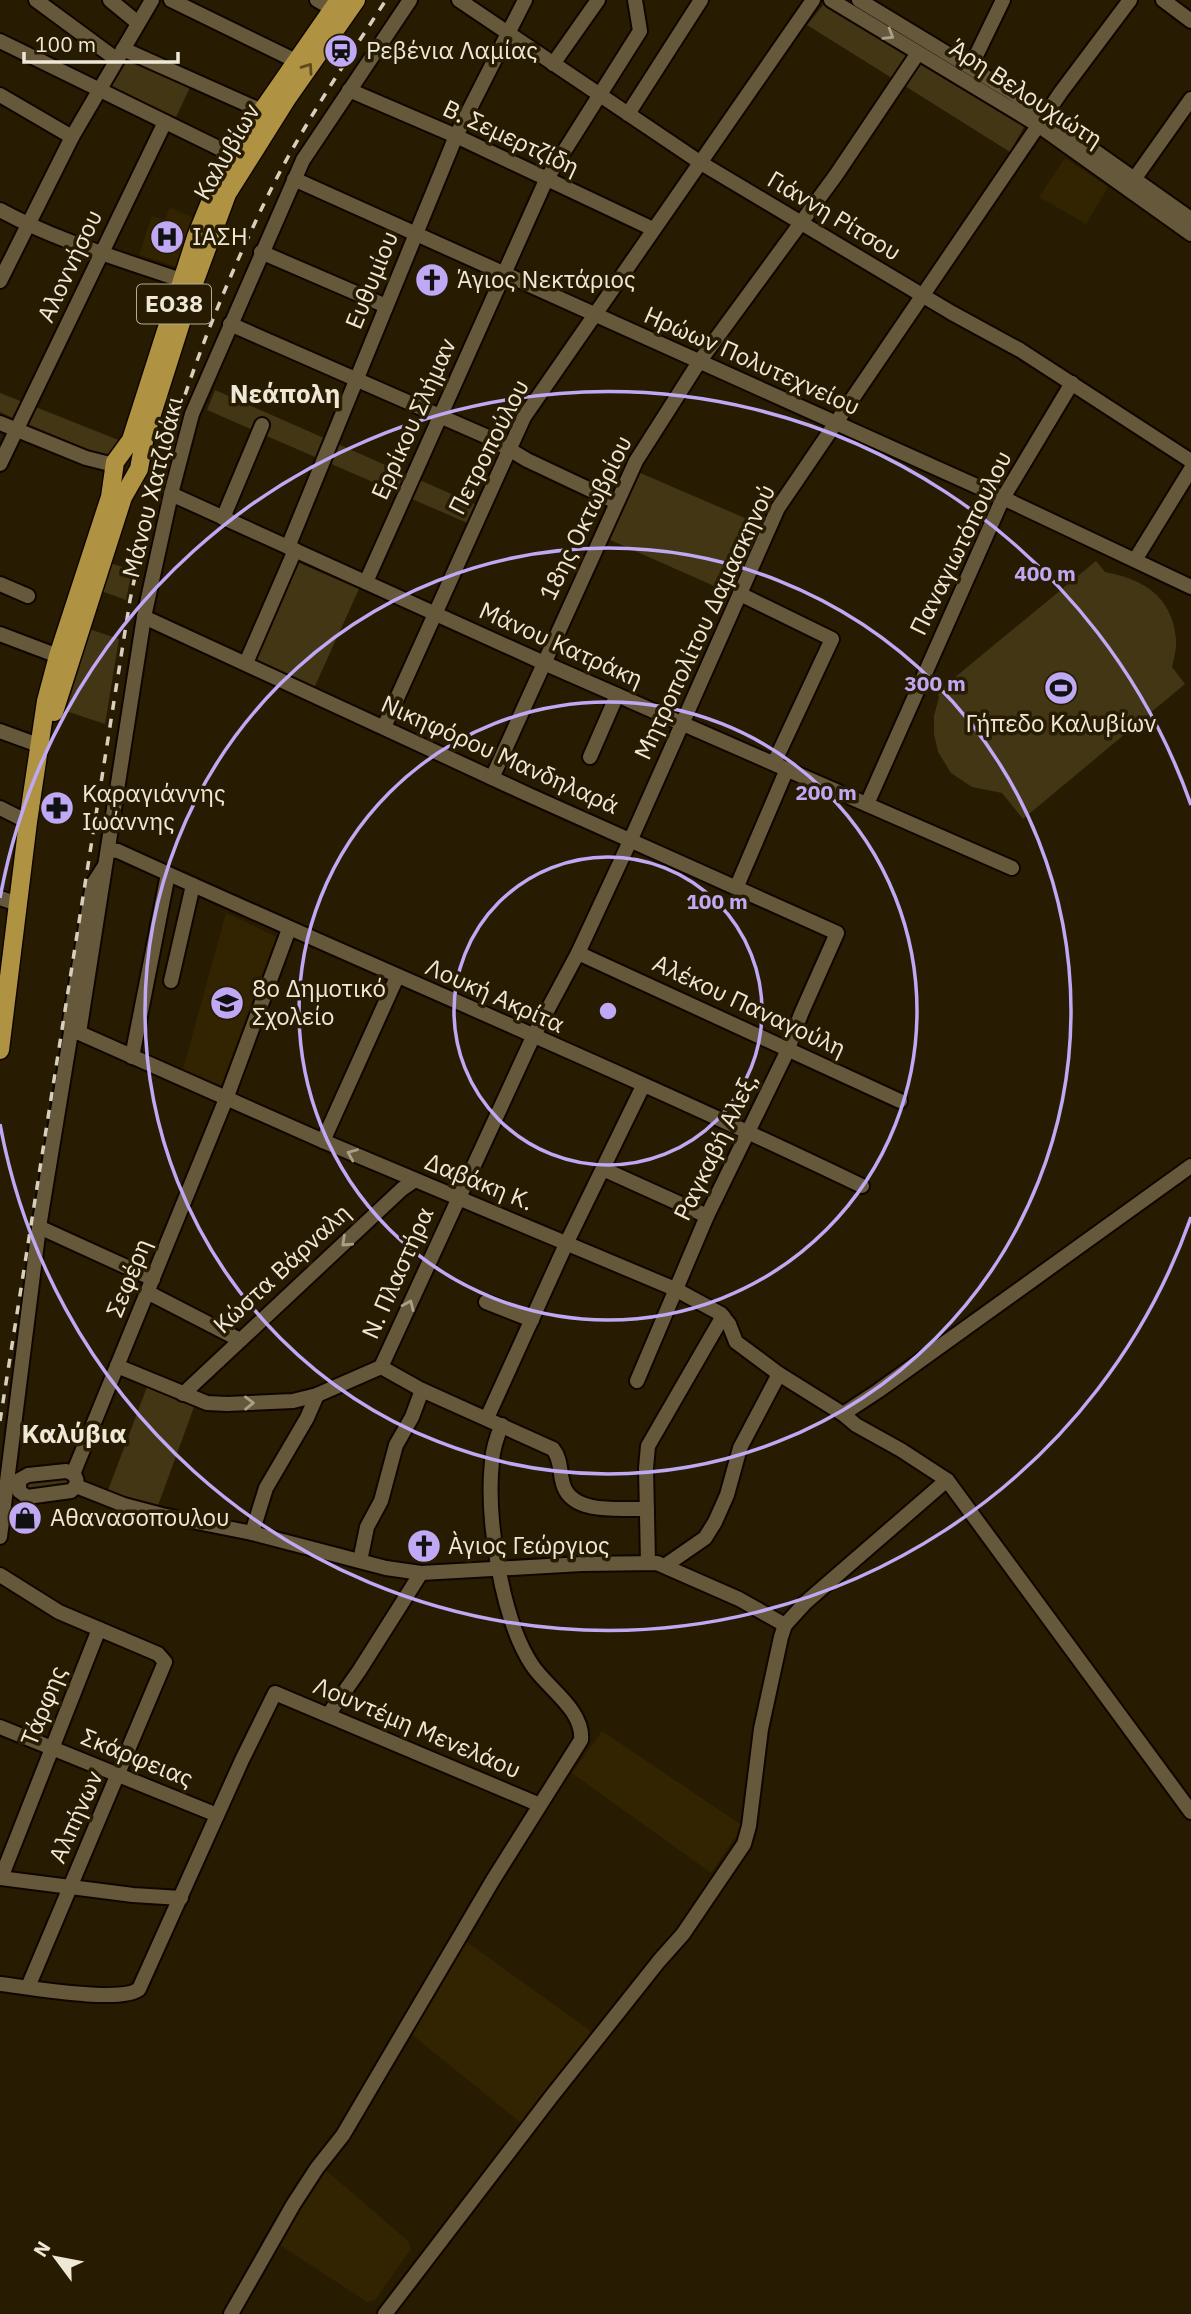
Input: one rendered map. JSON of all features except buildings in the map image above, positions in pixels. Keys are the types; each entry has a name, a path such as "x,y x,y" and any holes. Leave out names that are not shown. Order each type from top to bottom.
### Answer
{"main road":[{"name":"Καλυβίων","path":"0,1050 6,941 18,904 46,701 110,497 116,463 132,436 205,212 240,159 288,97 356,0"},
{"name":"Καλυβίων","path":"41,746 60,697 123,497 138,469 145,436 203,255 240,159 262,111 336,4"},
{"path":"116,463 117,474 123,478 132,477 138,469"}],"street":[{"path":"36,0 120,54 262,111"},
{"path":"110,0 138,23"},
{"path":"0,281 72,137 152,0"},
{"path":"171,0 296,61"},
{"path":"317,0 336,4"},
{"name":"Μάνου Χατζιδάκι","path":"0,1537 39,1227 108,857 144,617 192,414 303,160 410,0"},
{"name":"Γιάννη Ρίτσου","path":"459,0 701,163 1020,350 1191,461"},
{"name":"Ευθυμίου","path":"246,663 456,136 525,0"},
{"path":"553,64 598,0"},
{"name":"Ερρίκου Σλήμαν","path":"366,582 547,180 640,31 635,0"},
{"path":"628,114 701,0"},
{"name":"Πετροπούλου","path":"384,727 530,407 813,0"},
{"name":"Άρη Βελουχιώτη","path":"831,0 918,53 1042,120 1189,213"},
{"name":"Άρη Βελουχιώτη","path":"859,0 971,66 1191,233"},
{"path":"971,66 1003,0"},
{"name":"Μητροπολίτου Δαμασκηνού","path":"458,1197 533,1037 578,953 783,499 1042,120 1130,0"},
{"path":"1163,0 1191,21"},
{"path":"0,41 240,159"},
{"name":"18ης Οκτωβρίου","path":"492,778 636,461 699,362 866,133 918,53"},
{"name":"Β. Σεμερτζίδη","path":"349,90 456,136 653,229"},
{"path":"0,95 72,137"},
{"path":"1135,178 1191,99"},
{"name":"Αλοννήσου","path":"0,464 165,122"},
{"name":"Ηρώων Πολυτεχνείου","path":"294,179 1003,498 1191,587"},
{"path":"0,210 27,225 181,280"},
{"path":"261,252 386,306"},
{"path":"230,324 440,416 616,502"},
{"name":"Παναγιωτόπουλου","path":"867,804 1003,498 1072,383"},
{"path":"0,423 95,461 116,463"},
{"path":"223,518 261,425"},
{"path":"1135,560 1191,469"},
{"name":"Μάνου Κατράκη","path":"171,494 544,663 1012,868"},
{"path":"0,584 28,596"},
{"path":"737,886 780,766 832,639 740,594"},
{"name":"Νικηφόρου Μανδηλαρά","path":"144,617 492,778 837,933"},
{"path":"0,634 58,656"},
{"path":"590,757 617,695"},
{"path":"0,731 41,746"},
{"path":"0,808 28,822"},
{"name":"Λουκή Ακρίτα","path":"108,857 118,851 748,1131 862,1185"},
{"path":"132,1057 168,874"},
{"path":"171,981 193,886"},
{"path":"0,898 18,904"},
{"name":"Σεφέρη","path":"74,1480 117,1366 226,1099 289,929"},
{"name":"Ραγκαβή Αλεξ,","path":"637,1381 675,1289 788,1048 837,933"},
{"name":"Αλέκου Παναγούλη","path":"578,953 900,1101"},
{"path":"323,1142 397,977"},
{"name":"Δαβάκη Κ.","path":"75,1032 323,1142 675,1289 723,1316 736,1342 779,1374 947,1480"},
{"path":"487,1418 567,1242 643,1086"},
{"path":"843,1413 878,1391 1191,1166"},
{"path":"603,1169 708,1216"},
{"name":"Κώστα Βάρναλη","path":"183,1394 402,1189 415,1180"},
{"name":"Ν. Πλαστήρα","path":"381,1367 458,1197"},
{"path":"39,1227 150,1285 240,1340"},
{"path":"486,1302 531,1320"},
{"path":"648,1562 648,1446 723,1316"},
{"path":"117,1366 183,1394 216,1404 293,1401 317,1395 381,1367 422,1390 553,1449 560,1462 567,1493 580,1504 647,1509"},
{"path":"666,1565 705,1538 727,1495 740,1448 779,1374"},
{"path":"360,1561 367,1527 382,1502 396,1445 412,1417 422,1390"},
{"path":"252,1533 266,1488 307,1418 317,1395"},
{"path":"231,2314 293,2205 343,2135 467,1923 578,1749 582,1735 580,1725 532,1665 508,1611 492,1510 494,1448 502,1425"},
{"path":"8,1490 25,1476 66,1471 74,1480 137,1509 421,1573 648,1562 666,1565 739,1599 785,1625"},
{"path":"8,1490 31,1497 68,1492 74,1480"},
{"path":"385,2314 551,2096 650,1971 683,1934 744,1844 749,1826 761,1729 785,1625 805,1603 947,1480 1191,1812"},
{"path":"328,1715 421,1573"},
{"path":"0,1575 60,1612 99,1629"},
{"name":"Αλπήνων","path":"28,1987 165,1665 158,1654 99,1629"},
{"name":"Τάρφης","path":"1,1878 99,1629"},
{"name":"Λουντέμη Μενελάου","path":"217,1815 275,1693 540,1805"},
{"name":"Σκάρφειας","path":"0,1727 217,1815"},
{"path":"0,1984 120,1996 133,1994 139,1989 217,1815"},
{"path":"1,1878 133,1895 181,1898"}],"shaded area":[{"path":"824,4 910,55 895,80 807,25"},
{"path":"130,56 192,83 176,117 111,87"},
{"path":"920,62 1025,125 1010,152 905,86"},
{"path":"1065,158 1108,187 1086,224 1039,197"},
{"name":"ΙΑΣΗ","path":"170,207 195,219 179,267 139,255 152,216 165,220"},
{"path":"215,390 481,507 472,525 207,410"},
{"path":"0,393 23,402 15,419 0,412"},
{"path":"33,406 121,441 107,457 25,423"},
{"path":"638,472 761,525 730,593 608,539"},
{"name":"Γήπεδο Καλυβίων","path":"1096,561 1105,572 1132,579 1162,601 1169,611 1176,639 1172,667 1185,684 1023,819 1002,793 972,787 951,773 938,752 934,734 934,716 939,697 937,692"},
{"path":"297,562 359,589 314,688 254,662"},
{"path":"110,563 132,570 126,600 101,591"},
{"path":"89,629 119,639 105,724 66,711"},
{"name":"8ο Δημοτικό Σχολείο","path":"226,913 277,937 222,1086 183,1069"},
{"path":"147,1387 194,1407 156,1511 107,1493"},
{"path":"65,1473 73,1484 28,1495 21,1483"},
{"path":"602,1731 743,1826 711,1873 572,1773"},
{"path":"467,1942 592,2032 521,2123 411,2034"},
{"path":"322,2167 408,2241 411,2249 375,2300 367,2302 277,2243"}],"railway":[{"path":"0,1421 130,600 150,512 174,428 203,346 261,209 311,117 386,0"}],"place":[{"name":"Ρεβένια Λαμίας","path":"341,51"},
{"name":"ΙΑΣΗ","path":"167,237"},
{"name":"Άγιος Νεκτάριος","path":"432,280"},
{"name":"Γήπεδο Καλυβίων","path":"1061,688"},
{"name":"Καραγιάννης Ιωάννης","path":"57,808"},
{"name":"8ο Δημοτικό Σχολείο","path":"227,1003"},
{"name":"Αθανασοπουλου","path":"25,1518"},
{"name":"Ὰγιος Γεώργιος","path":"424,1546"}],"district":[{"name":"Νεάπολη","path":"285,394"},
{"name":"Καλύβια","path":"74,1434"}]}
